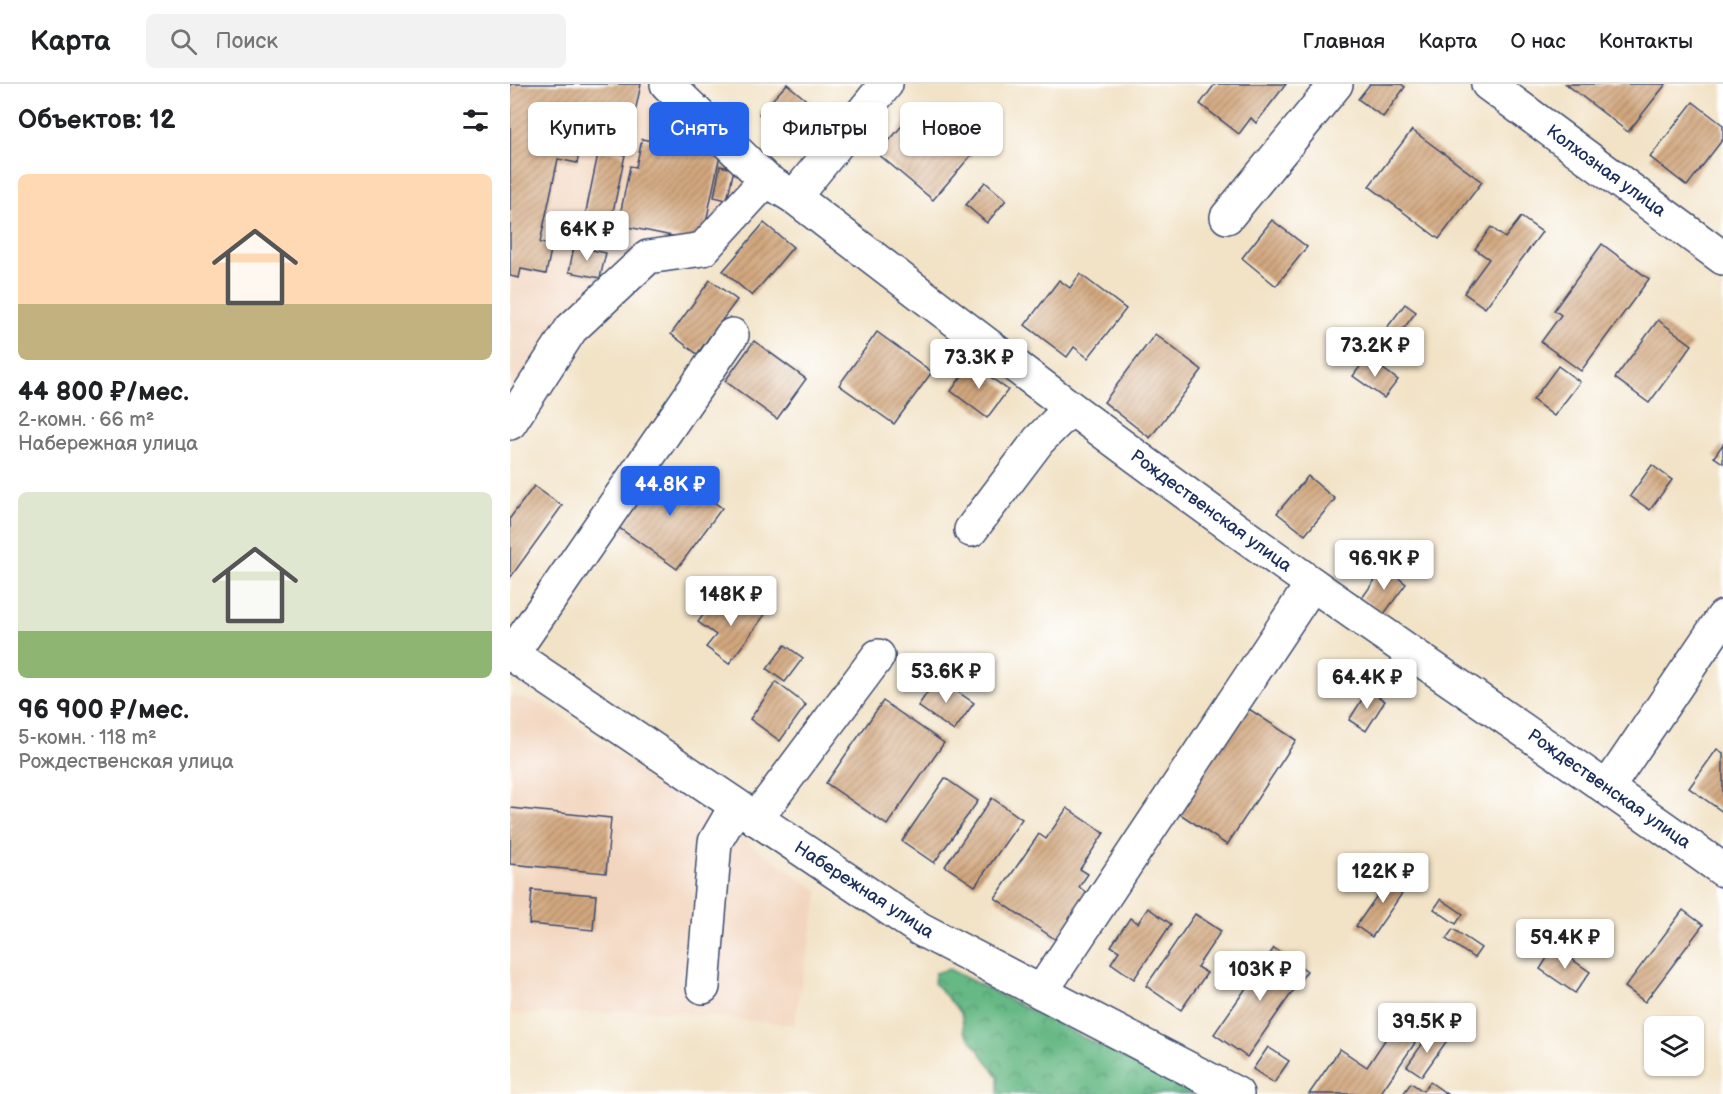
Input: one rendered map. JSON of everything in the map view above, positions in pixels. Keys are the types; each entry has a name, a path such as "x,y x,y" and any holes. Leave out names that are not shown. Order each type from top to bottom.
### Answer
{"street":[{"name":"Рождественская улица","path":"667,84 766,180 794,197 1070,409 1312,584 1608,787 1723,870"},
{"path":"794,197 886,84"},
{"path":"1227,217 1336,84"},
{"name":"Колхозная улица","path":"1506,90 1723,258"},
{"path":"510,423 571,329 648,257 703,249 766,180"},
{"path":"511,653 732,335"},
{"path":"971,530 1039,440 1070,409"},
{"path":"1041,992 1312,584"},
{"path":"1608,787 1723,617"},
{"name":"Набережная улица","path":"511,653 920,929 1237,1094"},
{"path":"703,987 715,842 746,812 878,656"}],"shaded area":[{"path":"510,84 660,84 678,102 649,102 649,156 734,156 757,179 702,245 633,253 510,409"},
{"path":"510,695 547,706 819,891 794,1025 656,1011 510,1014"}],"green space":[{"path":"949,969 1195,1094 998,1094 998,1076 964,1031 961,1013 934,983 935,973"}],"building":[{"path":"510,84 641,84 637,103 528,102 528,156 579,156 577,163 558,159 540,243 552,245 546,274 521,269 519,278 510,276"},
{"path":"787,84 809,102 770,102"},
{"path":"1215,84 1286,84 1256,123 1251,118 1239,134 1200,104"},
{"path":"1370,84 1401,84 1405,87 1383,117 1358,99"},
{"path":"1566,84 1666,84 1628,132"},
{"path":"1693,102 1723,125 1723,139 1687,186 1650,157"},
{"path":"900,128 900,156 970,156 933,200 880,156 888,156 888,142"},
{"path":"1412,130 1482,182 1439,239 1369,186"},
{"path":"642,139 649,140 649,156 720,156 702,242 618,225 630,166 636,167"},
{"path":"598,156 625,156 606,245 580,240"},
{"path":"720,166 734,169 727,200 714,197"},
{"path":"985,182 1006,200 987,223 966,205"},
{"path":"1521,217 1542,232 1485,308 1464,293 1489,259 1475,249 1491,227 1505,238"},
{"path":"1272,220 1307,247 1276,286 1242,258"},
{"path":"764,223 793,247 752,296 723,271"},
{"path":"1602,244 1649,279 1581,371 1541,342 1561,315 1554,310"},
{"path":"574,246 606,253 600,278 569,272"},
{"path":"1080,274 1126,309 1088,358 1074,347 1067,357 1025,325 1059,280 1070,288"},
{"path":"710,280 737,300 697,354 671,334"},
{"path":"1405,304 1416,312 1387,351 1376,342"},
{"path":"1658,320 1692,345 1649,403 1615,378"},
{"path":"877,332 932,372 894,424 839,385"},
{"path":"1155,334 1202,370 1150,438 1104,402"},
{"path":"754,341 806,379 777,419 725,381"},
{"path":"1367,357 1398,380 1384,398 1353,376"},
{"path":"971,363 1008,390 987,418 951,391"},
{"path":"1558,366 1580,382 1554,416 1533,400"},
{"path":"1723,444 1723,463 1714,457"},
{"path":"662,465 722,508 677,569 618,527"},
{"path":"1652,465 1672,480 1650,510 1630,496"},
{"path":"1308,476 1335,499 1305,535 1277,513"},
{"path":"534,486 562,506 510,578 510,518"},
{"path":"1384,567 1406,584 1384,614 1362,598"},
{"path":"744,597 766,613 729,664 706,647 716,635 698,622 716,598 734,610"},
{"path":"785,645 803,658 785,682 767,669"},
{"path":"937,678 974,703 954,731 918,706"},
{"path":"776,682 806,705 780,741 750,719"},
{"path":"1368,690 1385,701 1366,731 1349,720"},
{"path":"883,701 944,743 887,825 826,783"},
{"path":"1246,707 1296,740 1227,845 1177,812"},
{"path":"1717,749 1723,753 1723,812 1689,788"},
{"path":"945,778 978,801 934,863 902,841"},
{"path":"992,798 1022,819 975,886 945,866"},
{"path":"510,808 611,818 606,873 510,864"},
{"path":"1067,808 1104,833 1080,869 1088,874 1079,887 1088,894 1056,940 995,898 1039,834 1046,839"},
{"path":"1394,871 1410,882 1372,937 1356,926"},
{"path":"532,890 596,895 593,930 529,924"},
{"path":"1441,899 1463,914 1456,924 1434,909"},
{"path":"1148,908 1171,924 1134,979 1111,963 1119,951 1111,946 1130,918 1138,923"},
{"path":"1683,910 1703,925 1645,1002 1625,987"},
{"path":"1195,914 1221,931 1197,967 1207,973 1181,1010 1146,986"},
{"path":"1453,929 1481,948 1474,958 1446,939"},
{"path":"1554,947 1590,972 1575,993 1540,969"},
{"path":"1274,948 1307,971 1247,1057 1214,1034"},
{"path":"1393,1028 1415,1043 1380,1094 1309,1094 1340,1049 1367,1067"},
{"path":"1431,1031 1446,1042 1422,1076 1407,1066"},
{"path":"1268,1047 1289,1061 1274,1083 1253,1069"},
{"path":"1430,1082 1447,1094 1403,1094 1411,1083 1423,1091"}]}
